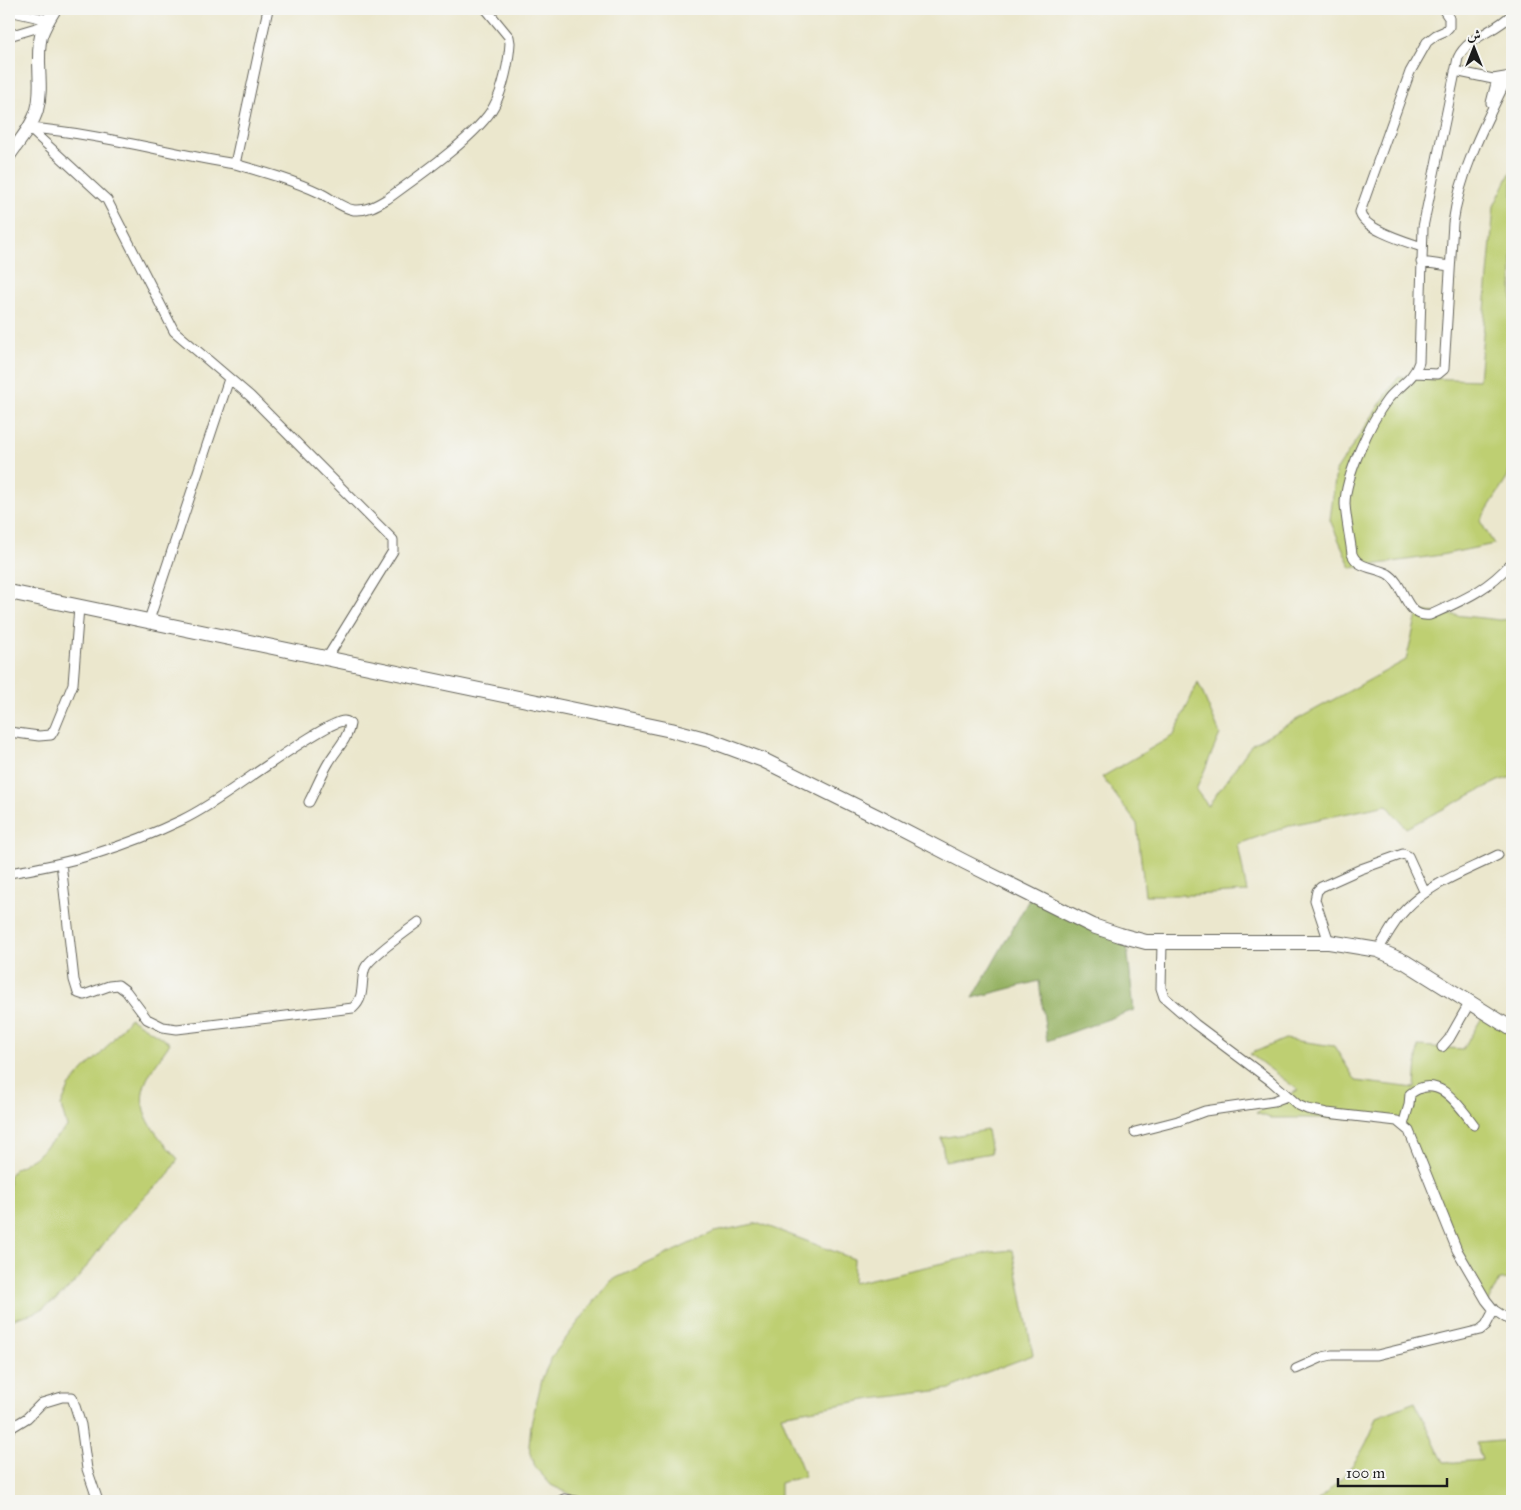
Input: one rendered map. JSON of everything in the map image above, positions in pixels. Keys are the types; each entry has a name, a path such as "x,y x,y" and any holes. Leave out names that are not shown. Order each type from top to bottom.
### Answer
{"main road":[{"path":"9,592 671,730 724,745 763,760 1093,926 1146,942 1329,942 1378,950 1405,962 1512,1029"}],"street":[{"path":"234,164 268,9"},
{"path":"397,9 409,9"},
{"path":"29,128 47,129 127,142 234,164 291,181 321,193 349,209 363,210 387,199 453,149 484,120 494,106 503,79 510,43 508,36 486,9"},
{"path":"1422,247 1393,237 1367,224 1362,220 1360,212 1410,72 1427,42 1449,27 1449,18 1443,9"},
{"path":"9,11 50,18"},
{"path":"1512,14 1497,27 1467,45 1460,53 1425,216 1421,262 1420,356 1415,373 1391,394 1384,403 1352,470 1345,503 1354,560 1359,564 1388,574 1397,583 1414,612 1422,616 1430,615 1479,592 1493,582 1512,562"},
{"path":"9,36 50,18"},
{"path":"9,156 29,128 38,104 39,47 43,32 50,18"},
{"path":"1455,71 1497,79 1510,76"},
{"path":"1488,116 1510,76"},
{"path":"1415,373 1438,374 1444,369 1453,223 1457,199 1488,116 1497,79"},
{"path":"29,128 107,200 174,331 250,396 394,540 393,551 327,658"},
{"path":"1421,262 1450,266"},
{"path":"149,620 229,380"},
{"path":"9,732 45,736 51,735 56,728 73,684 79,606"},
{"path":"9,873 61,863 103,852 184,820 310,738 334,724 342,721 348,722 350,724 349,729 344,740 329,762 309,802"},
{"path":"1329,942 1315,900 1315,896 1321,887 1361,869 1403,854 1408,856 1424,893"},
{"path":"1378,950 1405,909 1424,893 1498,855"},
{"path":"61,863 74,980 78,992 84,995 109,986 118,985 126,990 147,1019 170,1029 353,1008 358,1003 362,992 364,968 366,965 419,922"},
{"path":"1162,943 1161,988 1164,997 1195,1024 1271,1081 1298,1105 1307,1109 1354,1117 1397,1121 1408,1131 1413,1139 1457,1250 1486,1300 1494,1310 1512,1322"},
{"path":"1442,1047 1470,1002"},
{"path":"1403,1126 1410,1094 1418,1088 1430,1086 1448,1095 1462,1108 1474,1125"},
{"path":"1135,1132 1178,1121 1205,1111 1274,1100 1287,1096"},
{"path":"1296,1370 1332,1355 1377,1355 1480,1330 1486,1326 1494,1310"},
{"path":"9,1429 27,1418 42,1404 62,1397 72,1397 81,1425 87,1469 98,1501"},
{"path":"560,1501 564,1498 576,1501"}],"green space":[{"path":"1512,169 1512,456 1508,477 1480,521 1494,544 1441,555 1351,568 1330,520 1336,471 1398,377 1479,380 1494,206"},
{"path":"1418,611 1500,620 1512,619 1512,777 1498,781 1406,828 1387,805 1295,824 1238,844 1247,892 1145,895 1137,824 1102,777 1174,735 1198,682 1220,734 1196,790 1208,806 1252,744 1406,660"},
{"path":"1031,896 1121,938 1127,946 1134,1010 1047,1041 1039,981 973,998"},
{"path":"1483,1016 1512,1024 1512,1076 1510,1079 1512,1079 1512,1279 1499,1280 1487,1304 1418,1158 1400,1126 1375,1118 1270,1118 1256,1113 1298,1090 1250,1054 1285,1039 1334,1046 1356,1081 1415,1088 1418,1046 1463,1049"},
{"path":"130,1018 170,1043 147,1079 143,1095 143,1105 151,1125 178,1159 166,1178 148,1193 117,1226 75,1282 57,1299 37,1312 16,1318 9,1323 9,1176 15,1169 34,1158 67,1127 61,1106 69,1087 84,1069 101,1054"},
{"path":"987,1130 991,1153 945,1161 941,1138"},
{"path":"759,1223 854,1259 853,1283 992,1252 1013,1250 1033,1355 974,1377 950,1389 872,1399 781,1415 805,1476 780,1483 780,1501 599,1501 574,1496 551,1485 535,1467 529,1446 531,1424 543,1376 553,1355 610,1281 714,1232"},
{"path":"1415,1402 1444,1463 1482,1460 1476,1443 1512,1440 1512,1501 1317,1501 1353,1464 1366,1442 1377,1417"}]}
